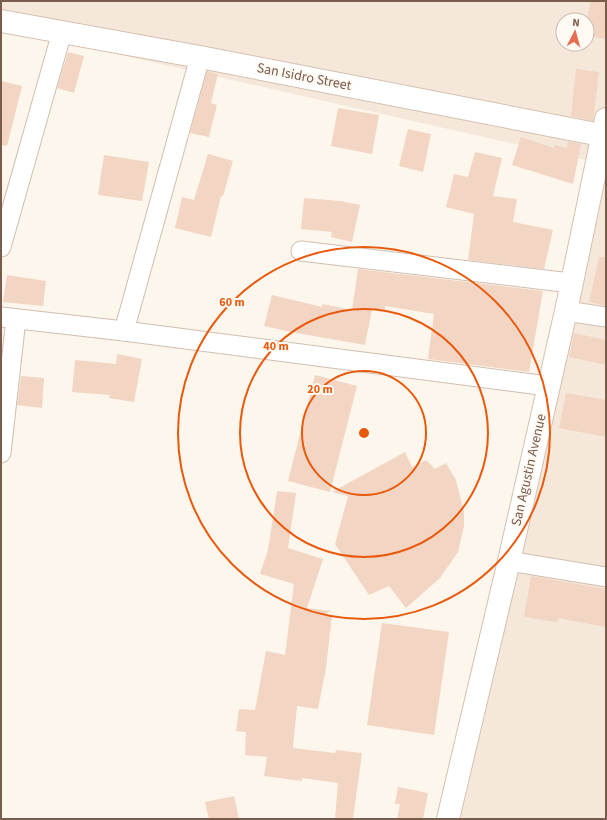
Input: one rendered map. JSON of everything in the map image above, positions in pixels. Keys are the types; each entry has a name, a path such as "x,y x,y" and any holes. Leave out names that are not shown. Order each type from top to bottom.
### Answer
{"street":[{"name":"San Isidro Street","path":"1,21 605,130"},
{"path":"1,247 62,32"},
{"path":"124,331 200,57"},
{"name":"San Agustin Avenue","path":"448,819 566,311 605,130"},
{"path":"301,251 571,283"},
{"path":"566,311 606,317"},
{"path":"1,453 9,318 124,331 548,386"},
{"path":"509,561 606,577"}],"shaded area":[{"path":"1,1 606,1 606,819 444,819 599,163 1,28"}],"building":[{"path":"591,1 606,1 606,39 595,37 595,12 589,12"},
{"path":"68,52 84,56 74,93 57,88"},
{"path":"576,69 599,72 593,121 571,116"},
{"path":"207,71 218,74 211,103 217,105 209,137 190,133"},
{"path":"1,81 22,86 7,146 1,145"},
{"path":"338,108 379,115 372,154 331,146"},
{"path":"408,129 431,134 423,172 399,166"},
{"path":"521,137 554,148 554,145 567,148 568,141 581,144 573,184 512,165"},
{"path":"475,152 502,158 493,196 517,199 513,222 553,230 544,269 468,260 474,214 446,207 454,174 468,177"},
{"path":"208,154 233,161 223,196 221,196 211,237 175,228 182,197 194,200"},
{"path":"104,155 149,162 142,201 98,195"},
{"path":"304,198 340,201 360,205 352,242 331,237 332,232 301,229"},
{"path":"599,257 606,257 606,306 589,302"},
{"path":"358,269 543,291 529,372 428,359 434,314 385,306 385,311 372,309 365,345 264,326 272,295 322,307 322,304 352,310"},
{"path":"7,275 46,281 43,306 3,302"},
{"path":"574,333 606,340 606,365 569,357"},
{"path":"117,354 142,359 134,402 109,398 110,395 72,392 75,360 116,364"},
{"path":"315,375 357,386 330,492 288,481"},
{"path":"21,376 44,378 42,408 17,405"},
{"path":"566,393 606,400 606,437 559,428"},
{"path":"405,452 412,467 426,460 435,469 446,463 456,480 464,512 464,526 458,552 440,578 406,608 389,586 369,595 335,544 348,496 332,492"},
{"path":"277,491 296,493 288,548 323,559 307,608 331,611 325,614 332,615 326,668 318,709 297,706 293,748 335,753 336,750 362,753 353,819 335,819 338,783 302,778 302,781 264,776 267,757 245,755 246,732 236,731 239,709 255,710 266,651 285,655 294,584 260,574 268,550"},
{"path":"531,576 606,589 606,627 558,618 557,622 524,617"},
{"path":"382,623 449,632 434,735 367,725"},
{"path":"398,787 428,793 423,819 397,819 400,804 395,804"},
{"path":"234,796 239,819 209,819 205,802"}]}
